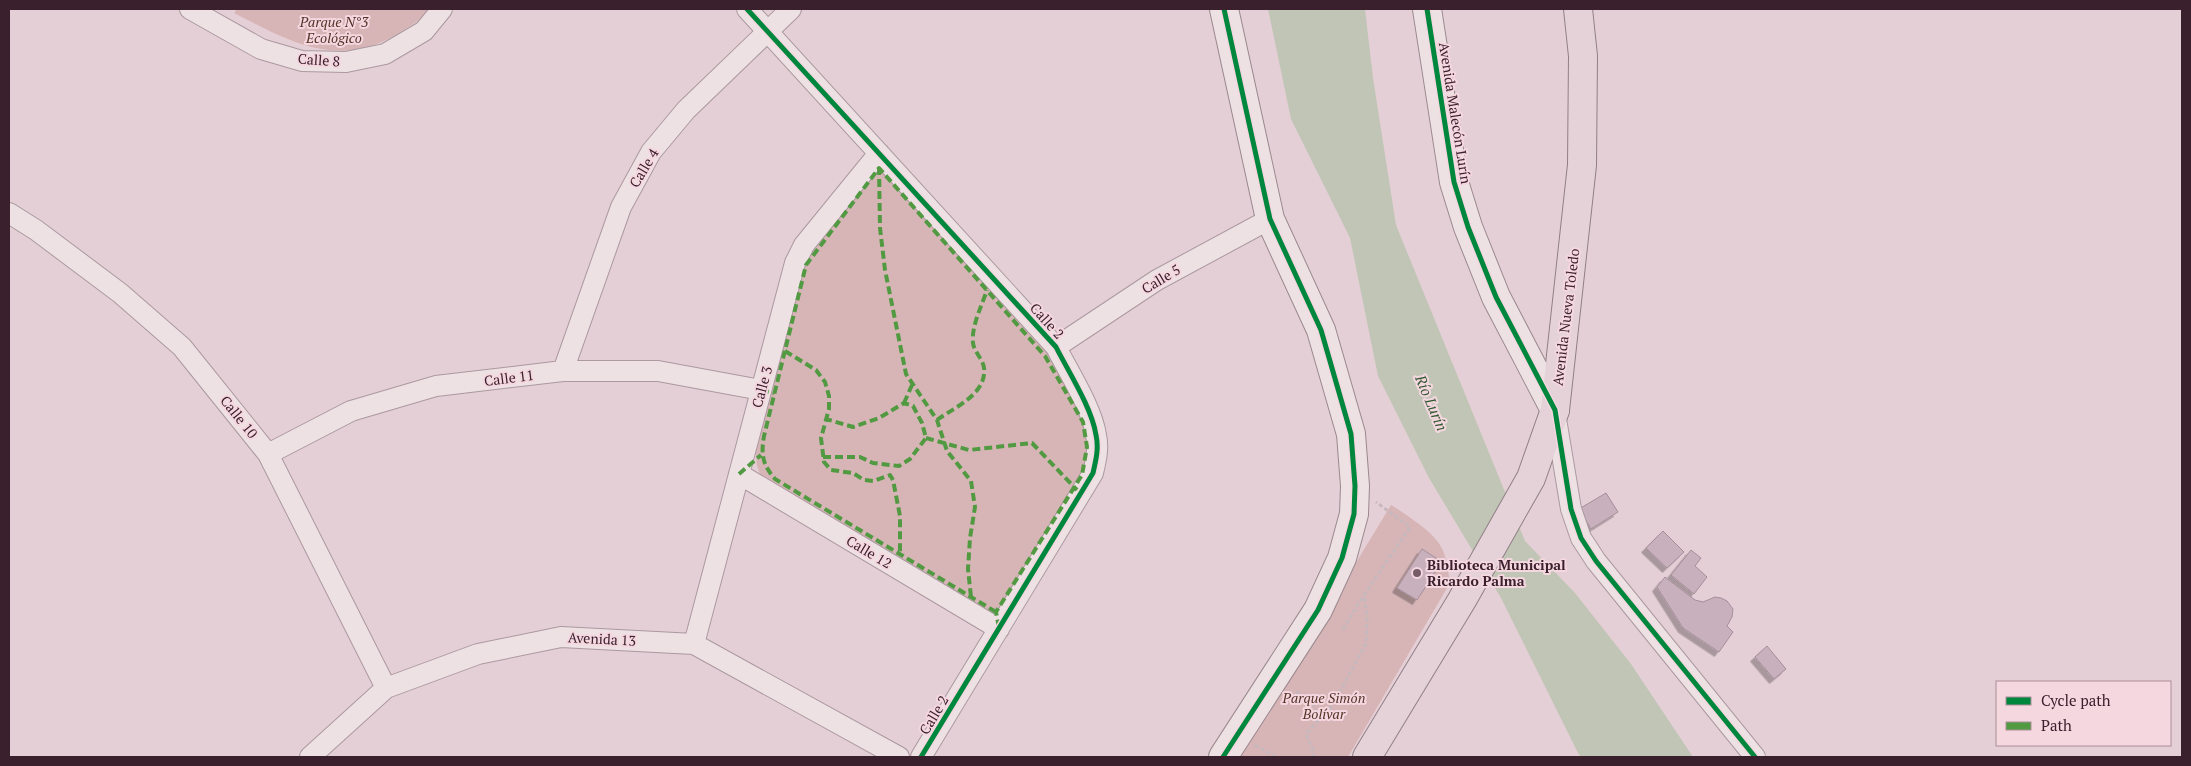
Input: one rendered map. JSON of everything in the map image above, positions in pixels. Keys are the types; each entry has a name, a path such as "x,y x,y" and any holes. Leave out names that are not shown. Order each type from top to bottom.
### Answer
{"main road":[{"name":"Avenida Nueva Toledo","path":"1367,757 1462,600 1531,478 1554,410 1582,165 1583,56 1578,9"}],"street":[{"name":"Calle 8","path":"190,9 220,16 261,48 302,61 346,62 385,54 424,31 442,9"},
{"name":"Calle 2","path":"747,9 1056,347 1093,423 1096,434 1096,458 1093,473 921,757"},
{"name":"Calle 4","path":"563,371 621,207 651,152 686,110 791,9"},
{"path":"1224,9 1270,219 1321,330 1351,434 1355,486 1354,514 1342,558 1318,610 1224,757"},
{"name":"Avenida Malecón Lurín","path":"1427,9 1454,182 1468,227 1496,297 1554,410"},
{"name":"Calle 3","path":"694,644 795,263 804,245 879,154"},
{"name":"Calle 10","path":"9,213 36,230 120,293 182,347 268,454 386,688"},
{"name":"Calle 5","path":"1056,347 1157,280 1270,219"},
{"name":"Calle 11","path":"268,454 352,411 436,386 563,371 658,371 761,390"},
{"path":"1554,410 1571,509 1582,538 1596,561 1755,757"},
{"name":"Calle 12","path":"739,474 999,629"},
{"name":"Avenida 13","path":"310,757 386,688 478,654 561,637 694,644 899,757"}],"path":[{"path":"1343,629 1410,527 1355,486"},
{"path":"1314,757 1306,734 1332,705 1366,643 1367,617 1364,595"},
{"path":"1289,695 1298,693 1306,697 1315,705 1320,719"},
{"path":"1255,744 1259,737"}],"green space":[{"name":"Parque N°3 Ecológico","path":"237,9 433,9 402,31 380,43 358,49 337,51 317,48 276,34 234,13"},
{"path":"879,160 1051,355 1086,419 1088,467 997,618 765,482 758,467 756,458 757,441 801,265"},
{"name":"Parque Simón Bolívar","path":"1391,505 1418,523 1436,540 1446,558 1450,583 1348,757 1238,757"}],"water":[{"name":"Río Lurín","path":"1268,9 1365,9 1373,78 1396,225 1525,541 1575,593 1631,664 1693,757 1581,757 1578,753 1501,598 1429,478 1378,376 1350,238 1291,119"}],"building":[{"path":"1606,493 1618,512 1591,529 1579,509"},
{"path":"1663,531 1684,552 1667,568 1646,548"},
{"path":"1422,549 1442,562 1417,600 1397,588"},
{"path":"1691,550 1701,558 1695,566 1707,577 1694,594 1671,575"},
{"path":"1665,577 1695,600 1703,602 1715,597 1721,598 1727,601 1733,609 1732,617 1727,626 1733,632 1719,652 1683,628 1657,587"},
{"path":"1767,646 1786,669 1774,679 1755,657"}],"marked path":[{"path":"879,167 880,228 885,270 906,374 937,420 947,451 971,481 975,507 968,569 971,597"},
{"path":"996,612 775,479 765,464 764,436 806,265 879,168 1045,356 1083,422 1087,447 1082,475 996,612 999,628"},
{"path":"937,420 968,399 975,392 984,377 984,368 974,346 973,337 975,323 987,290"},
{"path":"785,351 816,370 825,382 829,396 829,409 821,438 824,462 831,470 853,473 864,480 874,481 890,475 893,480 900,516 900,554"},
{"path":"904,403 912,385"},
{"path":"761,390 774,393"},
{"path":"823,457 860,457 873,463 899,466 910,459 926,438 922,423 913,406 904,403 879,418 853,427 826,419"},
{"path":"926,438 969,450 1032,443 1077,490"},
{"path":"739,474 761,455"}],"cycle path":[{"path":"747,9 1056,347 1085,402 1094,424 1097,449 1093,473 921,757"},
{"path":"1223,757 1318,610 1342,558 1354,514 1355,486 1351,434 1321,330 1270,219 1224,9"},
{"path":"1427,9 1454,182 1468,227 1496,297 1555,410 1571,509 1581,538 1596,561 1755,757"}],"place":[{"name":"Biblioteca Municipal Ricardo Palma","path":"1417,573"}]}
